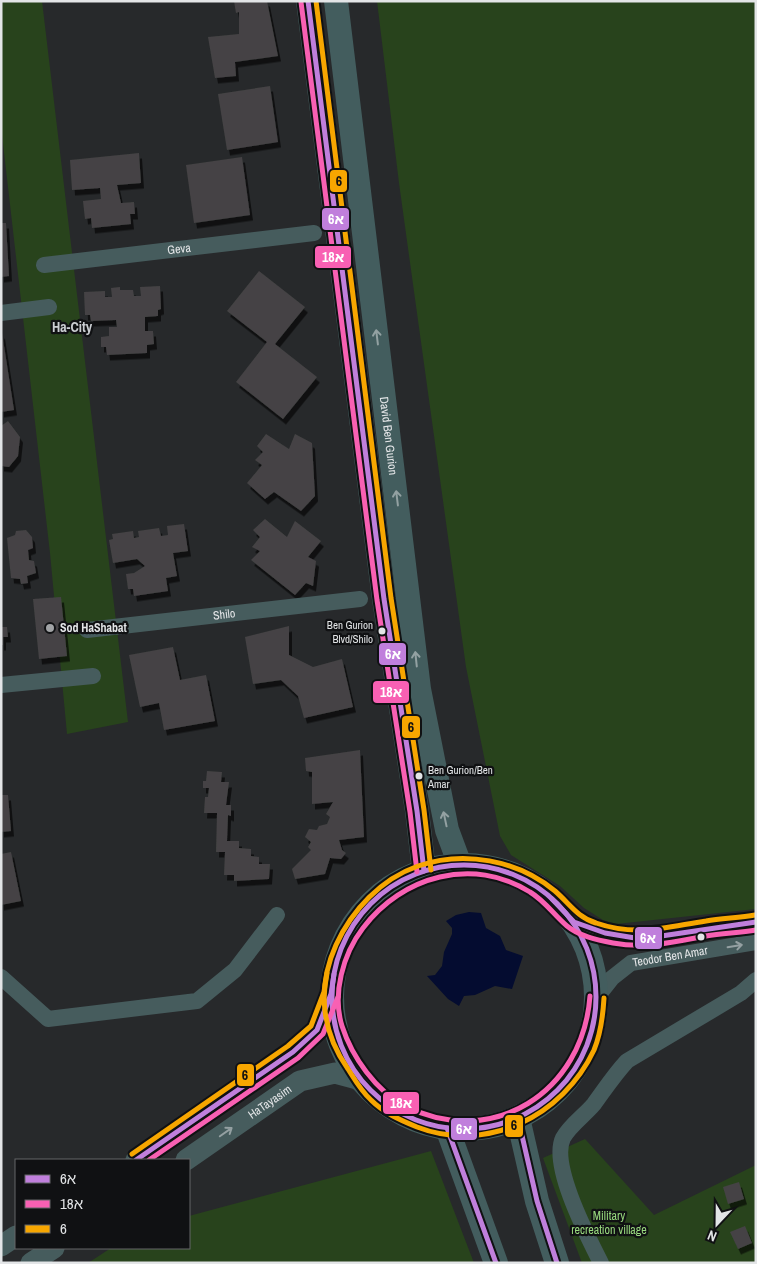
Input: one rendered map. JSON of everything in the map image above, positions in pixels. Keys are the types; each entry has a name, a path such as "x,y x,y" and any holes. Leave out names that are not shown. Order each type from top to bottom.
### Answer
{"main road":[{"name":"David Ben Gurion","path":"308,1 384,599 417,811 424,871"},
{"name":"David Ben Gurion","path":"336,1 408,587 418,689 447,830 460,865"},
{"path":"460,865 495,869 512,874 535,886 557,903 574,922 594,972 597,997 595,1022 588,1046 576,1068 560,1089 541,1105 518,1118 493,1126 468,1129 447,1128 416,1120 391,1107 372,1091 340,1041 334,1025 330,994 341,948 353,925 369,906 388,889 424,871 460,865"},
{"path":"518,1118 536,1201 557,1263"},
{"path":"447,1128 496,1263"}],"street":[{"name":"Geva","path":"44,265 314,233"},
{"path":"1,312 49,307"},
{"name":"Shilo","path":"88,630 360,599"},
{"path":"1,685 93,676"},
{"path":"1,978 48,1019 197,1001 235,970 277,915"},
{"name":"Teodor Ben Amar","path":"574,922 604,933 641,939 756,922"},
{"name":"Teodor Ben Amar","path":"597,997 612,978 631,963 756,942"},
{"path":"601,1263 572,1203 560,1150 564,1137 594,1104 612,1076 626,1062 741,993 756,980"},
{"path":"137,1159 293,1052 317,1030 330,994"},
{"name":"HaTayasim","path":"187,1159 300,1081 335,1073 365,1081"},
{"path":"1,1246 15,1237"},
{"path":"31,1263 52,1249"}],"green space":[{"path":"1,1 42,1 128,722 67,734 50,553 1,126"},
{"path":"377,1 756,1 756,909 616,924 603,920 584,908 560,886 511,855 500,836 466,667 399,183"},
{"name":"Military recreation village","path":"585,1139 654,1215 756,1165 756,1263 582,1263 543,1158"},
{"path":"431,1151 474,1263 88,1263 109,1249 190,1249 190,1216"}],"water":[{"path":"469,912 481,913 486,928 500,936 506,950 523,956 512,989 495,986 475,995 464,996 459,1006 448,999 427,976 435,975 442,966 444,952 452,934 452,928 446,921 456,915"}],"building":[{"path":"234,1 267,1 278,56 235,62 236,76 215,78 208,37 239,34 239,12 236,13"},
{"path":"270,86 278,142 227,150 218,94"},
{"path":"139,153 141,183 117,185 121,203 134,202 135,214 130,214 131,224 92,228 91,218 85,219 83,201 101,199 100,188 72,190 70,160"},
{"path":"242,157 250,215 194,223 186,165"},
{"path":"1,223 6,223 9,276 1,277"},
{"path":"259,271 305,307 275,344 317,377 283,419 236,382 267,342 227,311"},
{"path":"160,286 161,309 158,310 158,316 145,317 145,331 153,331 154,344 147,345 147,353 107,355 106,347 101,347 101,337 109,336 109,327 117,327 116,320 91,321 90,315 85,315 84,292 105,291 105,297 112,297 111,288 120,287 120,290 133,290 134,296 141,296 140,287"},
{"path":"1,334 14,410 1,412"},
{"path":"8,421 20,437 18,456 9,467 1,466 1,426"},
{"path":"266,434 289,449 295,434 312,443 315,496 301,511 274,492 265,499 247,483 262,465 255,460 263,452 257,446"},
{"path":"265,519 287,537 295,521 321,541 308,557 316,561 313,586 306,583 295,595 251,560 260,551 252,547 260,537 253,530"},
{"path":"184,524 188,551 173,553 177,576 166,578 168,591 134,596 133,589 128,589 126,574 134,573 145,566 137,559 113,563 109,540 113,539 112,534 133,531 134,538 139,537 138,531 159,528 161,536 168,535 167,526"},
{"path":"26,530 32,537 33,548 28,550 29,560 34,561 36,573 27,576 28,583 21,584 20,579 11,578 7,538 15,535 16,531"},
{"name":"Sod HaShabat","path":"61,597 67,656 39,659 33,599"},
{"path":"289,626 289,655 313,667 342,659 353,707 304,718 298,696 281,680 253,684 245,637"},
{"path":"1,627 7,627 8,637 3,637 3,645 1,645"},
{"path":"173,647 180,680 206,675 215,721 164,730 159,703 140,707 129,655"},
{"path":"360,750 364,837 339,840 342,850 346,853 341,859 330,858 325,874 295,879 292,869 311,850 308,847 311,842 305,837 309,829 317,830 319,826 327,824 330,817 326,814 333,802 312,804 312,772 306,771 305,758"},
{"path":"207,771 222,772 221,782 229,782 226,805 231,805 231,816 228,815 227,841 239,841 239,848 251,849 251,856 259,857 259,864 270,864 269,879 234,881 234,875 224,875 225,852 216,852 217,813 204,813 205,797 208,797 209,788 203,788 203,781 206,781"},
{"path":"1,795 8,795 11,831 1,832"},
{"path":"11,852 21,901 1,905 1,854"},
{"path":"739,1182 744,1199 728,1204 723,1187"},
{"path":"745,1226 752,1243 738,1249 730,1232"}],"transit line":[{"name":"6א","path":"308,1 384,599 417,811 424,871"},
{"name":"6","path":"316,1 391,598 424,810 431,870"},
{"name":"18א","path":"301,2 377,600 410,812 417,872"},
{"name":"6","path":"604,998 601,1024 594,1050 580,1073 563,1094 543,1110 520,1123 496,1132 470,1136 443,1134 417,1127 398,1119 367,1097 332,1040 327,1024 324,993 326,977 336,945 359,908 380,887 392,879 418,866 436,861 472,859 507,865 540,880 555,891 574,910 589,920 611,927 651,930 755,915"},
{"name":"6א","path":"464,865 490,868 514,875 548,895 566,913 586,947 593,971 596,997 593,1023 586,1047 566,1081 548,1099 514,1119 490,1126 464,1129 438,1126 414,1119 380,1099 362,1081 342,1047 335,1023 332,997 335,971 342,947 362,913 380,895 414,875 438,868 464,865"},
{"name":"18א","path":"590,996 584,1030 571,1060 552,1085 528,1104 500,1116 470,1121 438,1118 405,1106 384,1092 366,1072 346,1038 339,1014 338,1001 341,975 345,962 356,938 363,928 379,910 398,895 418,884 440,877 462,874 485,875 508,881 530,892 545,904 562,922 577,932 588,937 613,943 625,945 660,944 756,930"},
{"name":"6א","path":"552,899 574,922 605,933 641,939 756,922"},
{"name":"6","path":"132,1154 288,1046 311,1026 324,992 327,973"},
{"name":"6א","path":"137,1159 293,1052 317,1030 331,994 334,974"},
{"name":"18א","path":"150,1159 298,1058 323,1034 338,997"},
{"name":"6א","path":"518,1118 537,1201 557,1263"},
{"name":"6א","path":"447,1128 496,1263"}],"place":[{"name":"Sod HaShabat","path":"50,628"},
{"name":"Ben Gurion Blvd/Shilo","path":"382,631"},
{"name":"Ben Gurion/Ben Amar","path":"419,776"}],"district":[{"name":"Ha-City","path":"72,327"}]}
